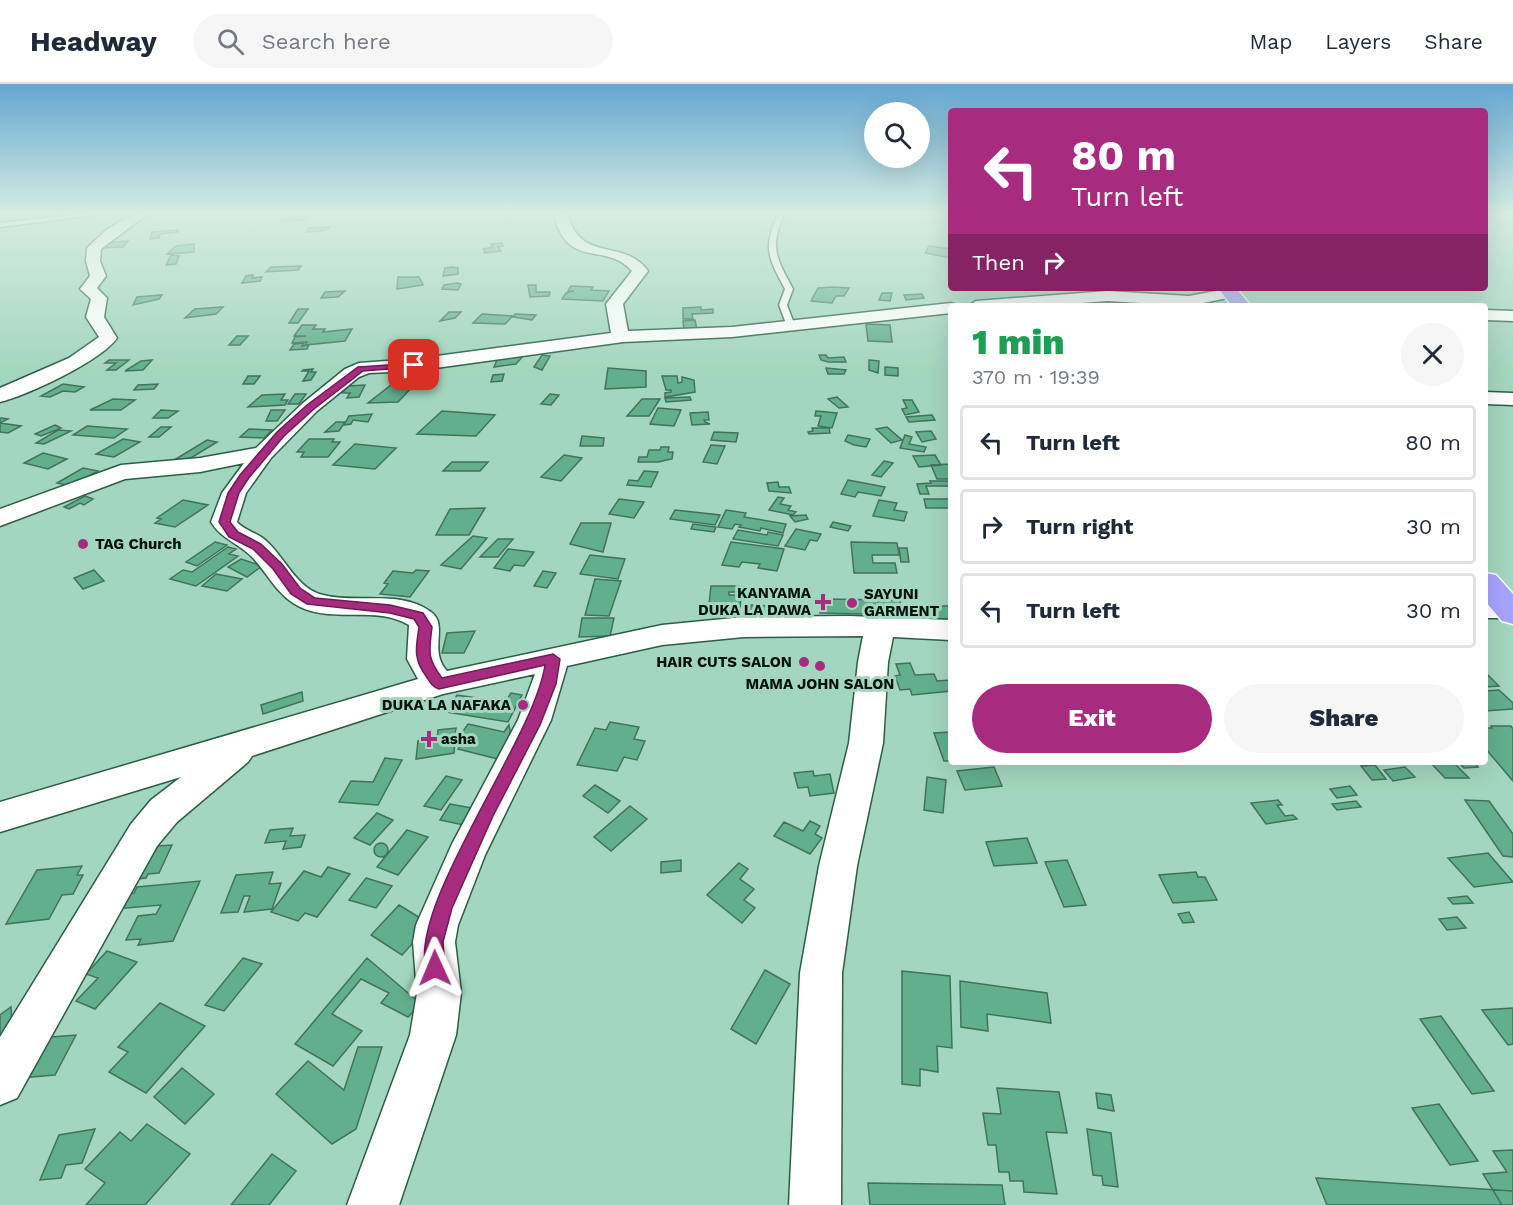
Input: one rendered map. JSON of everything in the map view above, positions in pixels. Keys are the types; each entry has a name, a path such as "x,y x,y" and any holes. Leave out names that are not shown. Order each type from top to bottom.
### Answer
{"highway":[{"path":"1488,586 1507,611"}],"street":[{"path":"0,396 71,364 105,344 108,338 95,317 99,298 88,289 98,276 95,267"},
{"path":"621,338 613,309 617,296 640,271 636,267"},
{"path":"1016,303 1108,296 1189,301 1233,296"},
{"path":"439,684 424,664 422,652 426,627 419,616 390,609 312,602 295,591 278,567 257,546 228,530 224,522 234,493 263,453 310,407 361,368 437,362 621,338 680,336 791,326 948,308"},
{"path":"1488,315 1513,315"},
{"path":"1488,398 1513,399"},
{"path":"0,518 121,472 200,465 263,453"},
{"path":"0,817 248,744 439,684 674,634 744,627 880,627 948,630"},
{"path":"815,1205 821,972 838,866 866,743 873,662 880,627"},
{"path":"373,1205 433,1035 439,993 434,942 437,925 485,816 533,725 549,684 553,659"},
{"path":"0,1081 110,890 153,824 164,811 248,744"}],"lane":[{"path":"777,267 789,289 783,305 791,326"}],"building":[{"path":"271,267 300,267 298,270 266,272"},
{"path":"445,268 458,268 458,274 443,276"},
{"path":"253,275 252,278 262,277 260,281 242,283 246,276"},
{"path":"398,277 419,277 423,285 397,289"},
{"path":"461,284 458,290 442,289 444,285"},
{"path":"528,285 536,285 536,292 550,292 549,296 530,297"},
{"path":"571,286 593,287 591,290 609,291 603,301 562,299 566,293 574,291 568,291"},
{"path":"818,288 849,288 844,296 836,296 832,303 811,301"},
{"path":"345,291 338,297 321,298 325,292"},
{"path":"882,293 892,293 890,301 879,300"},
{"path":"922,294 924,298 906,300 904,295"},
{"path":"162,295 159,299 133,305 137,297"},
{"path":"223,307 216,314 185,318 195,309"},
{"path":"701,307 701,310 713,309 713,313 692,314 693,319 683,319 683,308"},
{"path":"298,309 308,309 298,323 289,323"},
{"path":"449,312 461,312 455,318 440,321"},
{"path":"482,314 513,316 505,324 473,323"},
{"path":"515,314 536,315 532,320 513,317"},
{"path":"695,320 697,330 684,330 683,321"},
{"path":"866,324 890,325 892,342 868,341"},
{"path":"302,325 316,325 313,329 325,329 323,332 352,329 345,341 305,345 307,342 292,343 295,337 306,336 294,336"},
{"path":"237,336 248,336 240,345 229,345"},
{"path":"304,343 302,346 309,345 307,349 290,350 294,344"},
{"path":"499,355 524,355 516,364 494,367"},
{"path":"542,355 550,356 542,370 534,367"},
{"path":"819,355 826,355 828,358 844,357 846,362 828,362 821,360"},
{"path":"109,360 129,360 116,370 107,370 116,363 105,363"},
{"path":"152,360 143,370 125,371 141,361"},
{"path":"869,360 879,361 878,373 869,370"},
{"path":"885,367 898,368 898,376 885,375"},
{"path":"608,368 646,371 646,387 605,389"},
{"path":"826,368 846,370 844,374 828,374"},
{"path":"313,369 311,372 316,372 311,380 303,381 309,371 302,371"},
{"path":"504,374 502,381 491,382 493,375"},
{"path":"248,376 260,376 254,384 243,384"},
{"path":"662,376 677,376 678,383 682,382 682,377 694,380 695,392 665,397 665,393 671,390 666,390"},
{"path":"63,384 84,387 75,392 63,391 50,397 41,396"},
{"path":"158,384 154,389 134,390 138,385"},
{"path":"365,385 359,397 347,398 350,393 343,393 347,386"},
{"path":"391,385 412,387 398,402 368,403"},
{"path":"285,394 281,400 288,400 285,405 248,407 262,395"},
{"path":"295,394 306,394 299,404 288,404"},
{"path":"550,394 559,395 551,405 541,404"},
{"path":"690,397 691,400 666,402 665,398"},
{"path":"837,397 848,407 839,408 828,399"},
{"path":"113,399 135,400 121,410 90,410"},
{"path":"642,399 660,399 649,416 627,416"},
{"path":"903,400 912,400 919,412 905,415 902,409 907,408"},
{"path":"658,408 681,410 674,426 650,424"},
{"path":"161,410 178,411 168,418 153,418"},
{"path":"271,410 285,410 277,421 266,421"},
{"path":"442,411 495,415 476,436 417,434"},
{"path":"816,411 837,413 832,428 818,426 821,416 815,416"},
{"path":"708,412 709,420 704,420 710,424 692,425 690,413"},
{"path":"372,414 368,422 353,420 351,424 344,425 349,416"},
{"path":"932,415 935,420 909,422 906,417"},
{"path":"336,422 345,422 339,431 325,432"},
{"path":"0,423 21,426 8,433 0,432"},
{"path":"55,425 61,428 41,436 35,434"},
{"path":"87,426 127,429 114,438 73,435"},
{"path":"161,427 171,427 159,437 149,437"},
{"path":"887,427 902,440 891,443 876,429"},
{"path":"812,428 829,428 830,433 809,434 808,432 813,431"},
{"path":"249,429 272,430 264,438 240,437"},
{"path":"58,430 71,431 44,444 36,443"},
{"path":"931,431 936,439 922,442 916,432"},
{"path":"714,432 738,433 736,442 711,440"},
{"path":"848,435 870,439 866,447 854,445 845,441"},
{"path":"905,435 912,437 909,444 926,447 924,452 900,448"},
{"path":"582,436 604,438 603,446 580,446"},
{"path":"123,439 140,442 114,457 96,454"},
{"path":"309,439 334,439 332,442 340,442 328,457 301,457 304,452 297,452"},
{"path":"207,440 217,442 186,461 176,459"},
{"path":"355,444 396,448 375,469 333,465"},
{"path":"711,445 725,446 717,464 703,462"},
{"path":"661,447 669,447 668,452 673,452 672,459 638,462 639,457 647,457 649,450 660,450"},
{"path":"43,453 67,459 48,469 24,463"},
{"path":"564,455 582,458 561,481 541,477"},
{"path":"935,455 941,465 919,467 913,456"},
{"path":"884,461 893,463 881,477 872,475"},
{"path":"452,462 488,462 480,471 443,471"},
{"path":"948,464 948,479 937,479 931,465"},
{"path":"83,468 98,471 71,486 57,483"},
{"path":"644,471 658,472 651,487 627,485 629,480 638,481"},
{"path":"848,480 885,487 881,496 858,492 855,497 841,494"},
{"path":"930,481 948,481 948,486 926,486 929,494 920,494 917,484 931,483"},
{"path":"778,482 779,487 789,487 791,493 769,491 767,483"},
{"path":"85,496 93,499 84,505 80,503 69,509 64,507"},
{"path":"778,497 784,498 780,504 791,506 788,510 796,512 793,515 769,510"},
{"path":"619,499 644,502 634,518 609,514"},
{"path":"924,499 948,499 948,508 926,508"},
{"path":"183,500 208,505 175,527 155,523 161,519 157,518"},
{"path":"879,500 897,503 894,510 907,512 904,521 873,516"},
{"path":"485,508 469,535 436,535 450,509"},
{"path":"675,510 720,515 715,525 670,519"},
{"path":"726,510 746,513 744,517 786,524 783,533 761,528 760,531 739,527 741,525 735,524 732,529 718,527"},
{"path":"806,515 808,519 795,522 790,516"},
{"path":"833,522 851,526 848,531 830,527"},
{"path":"581,523 611,523 603,552 570,544"},
{"path":"693,524 716,527 714,532 691,529"},
{"path":"796,529 821,534 817,541 810,540 805,550 785,546"},
{"path":"738,530 783,535 778,546 733,539"},
{"path":"473,536 487,538 461,569 441,565"},
{"path":"498,539 513,539 498,557 480,557"},
{"path":"215,542 227,545 197,566 186,562"},
{"path":"731,542 784,549 777,571 758,568 760,564 742,562 739,567 722,565"},
{"path":"851,542 897,543 899,555 872,555 873,563 895,563 897,573 854,573"},
{"path":"228,547 236,549 229,554 238,556 196,586 170,579 183,570 192,572"},
{"path":"899,548 907,548 909,562 901,562"},
{"path":"508,549 534,552 524,566 514,565 510,571 494,568"},
{"path":"590,555 625,559 618,579 580,574"},
{"path":"241,559 262,566 247,577 228,567"},
{"path":"94,570 104,581 83,589 74,578"},
{"path":"416,570 429,571 410,597 380,594 388,584 384,583 393,571 413,573"},
{"path":"543,571 556,573 547,588 534,586"},
{"path":"216,574 242,579 227,591 202,586"},
{"path":"595,579 621,581 609,616 585,615"},
{"path":"711,586 742,586 742,592 729,592 729,595 741,595 740,610 725,610 725,604 709,604"},
{"path":"820,599 900,600 902,615 820,613"},
{"path":"751,605 803,607 803,609 811,610 811,615 750,613"},
{"path":"915,606 948,606 948,624 918,623"},
{"path":"582,618 614,618 610,636 579,637"},
{"path":"475,631 464,653 442,653 447,633"},
{"path":"910,663 915,675 934,674 937,681 948,680 948,691 912,695 910,689 900,690 895,676 900,675 896,664"},
{"path":"1488,675 1499,686 1488,687"},
{"path":"1499,690 1513,703 1513,709 1488,711 1488,691"},
{"path":"302,692 303,701 263,714 261,705"},
{"path":"511,693 522,695 508,722 446,712 457,695 505,702"},
{"path":"610,722 639,727 634,739 645,741 637,760 624,757 617,771 577,765 595,728 606,730"},
{"path":"468,724 504,732 509,725 511,736 502,760 458,749 466,739 459,737"},
{"path":"1491,726 1511,726 1513,729 1513,781 1488,752 1488,728 1492,728"},
{"path":"456,728 454,753 416,759 418,741 437,738 438,730"},
{"path":"948,732 948,761 944,761 934,733"},
{"path":"385,758 402,760 378,805 339,802 351,781 373,782"},
{"path":"1375,765 1386,779 1372,780 1361,766"},
{"path":"1433,765 1456,765 1469,778 1445,778"},
{"path":"1461,765 1478,767 1464,768"},
{"path":"994,767 1002,786 965,790 957,771"},
{"path":"1405,767 1415,777 1393,781 1384,770"},
{"path":"813,771 814,776 830,774 834,793 810,796 808,787 798,788 794,773"},
{"path":"446,776 462,780 441,810 424,806"},
{"path":"927,777 946,780 943,813 924,810"},
{"path":"595,785 620,801 608,813 583,796"},
{"path":"1350,786 1357,795 1337,798 1330,789"},
{"path":"1278,800 1282,805 1277,805 1285,816 1293,815 1297,819 1266,824 1251,803"},
{"path":"1465,800 1489,801 1513,834 1513,857 1503,856"},
{"path":"1356,801 1361,807 1337,810 1332,804"},
{"path":"450,804 483,810 473,827 440,820"},
{"path":"630,806 647,819 611,851 594,837"},
{"path":"377,813 393,820 370,845 354,838"},
{"path":"810,821 820,826 815,834 822,838 810,854 774,836 784,822 803,831"},
{"path":"293,828 290,836 305,835 301,847 283,849 286,841 265,843 270,830"},
{"path":"407,830 428,837 398,875 377,867"},
{"path":"1027,838 1037,863 994,866 986,842"},
{"path":"381,843 386,845 388,850 386,855 381,857 376,855 374,850 376,845"},
{"path":"172,845 159,873 148,874 146,878 128,880 143,847"},
{"path":"1488,853 1513,882 1474,887 1448,858"},
{"path":"681,860 681,871 661,873 661,862"},
{"path":"1067,860 1086,905 1064,907 1045,862"},
{"path":"739,863 748,869 740,879 754,889 744,900 755,908 742,923 707,895"},
{"path":"82,866 77,875 83,875 73,894 62,895 49,919 6,924 37,870"},
{"path":"328,867 350,874 317,917 305,913 298,921 271,912 304,871 321,877"},
{"path":"273,872 269,884 281,883 272,909 244,912 250,896 244,896 238,912 221,913 236,875"},
{"path":"1196,872 1198,877 1205,877 1217,900 1173,903 1159,875"},
{"path":"366,878 392,886 376,908 349,900"},
{"path":"200,881 173,941 138,945 141,939 126,940 138,916 156,914 161,905 115,909 122,895 134,893 137,887"},
{"path":"1467,896 1473,903 1453,904 1448,898"},
{"path":"399,905 430,924 402,955 371,935"},
{"path":"1189,912 1194,922 1183,923 1178,914"},
{"path":"1457,917 1466,928 1447,930 1439,919"},
{"path":"107,951 137,962 95,1009 76,1001 98,978 86,974"},
{"path":"243,958 262,964 224,1011 205,1005"},
{"path":"367,958 421,1004 408,1017 381,1003 389,993 361,979 332,1014 362,1031 333,1066 295,1044"},
{"path":"765,970 790,984 756,1044 731,1029"},
{"path":"902,971 950,976 952,1048 937,1046 938,1072 920,1069 920,1086 902,1084"},
{"path":"960,981 1047,993 1051,1023 987,1014 988,1031 961,1027"},
{"path":"160,1003 205,1026 146,1093 109,1072 128,1052 118,1047"},
{"path":"11,1007 12,1029 0,1044 0,1015"},
{"path":"1513,1008 1513,1044 1508,1045 1482,1010"},
{"path":"1441,1016 1494,1091 1472,1094 1420,1019"},
{"path":"76,1035 55,1075 19,1078 51,1037"},
{"path":"358,1047 382,1047 356,1129 332,1144 276,1094 308,1061 344,1090"},
{"path":"182,1068 214,1094 185,1124 154,1097"},
{"path":"997,1088 1059,1092 1067,1133 1046,1132 1057,1194 1024,1192 1023,1181 1010,1181 1009,1172 999,1172 996,1145 988,1145 983,1113 1001,1114"},
{"path":"1096,1093 1111,1095 1114,1111 1098,1108"},
{"path":"1439,1104 1478,1161 1450,1165 1412,1108"},
{"path":"147,1124 190,1154 145,1205 86,1205 105,1183 85,1169 120,1132 131,1141"},
{"path":"95,1129 82,1163 66,1165 61,1178 40,1180 59,1135"},
{"path":"1087,1129 1111,1133 1118,1187 1103,1185 1102,1176 1093,1175"},
{"path":"1513,1150 1513,1205 1502,1205 1483,1174 1507,1172 1493,1151"},
{"path":"272,1154 296,1171 269,1205 231,1205"},
{"path":"1316,1178 1513,1191 1513,1205 1327,1205"},
{"path":"868,1183 1002,1185 1005,1205 870,1205"}],"place":[{"name":"TAG Church","path":"83,544"},
{"name":"KANYAMA DUKA LA DAWA","path":"823,602"},
{"name":"SAYUNI GARMENT","path":"852,603"},
{"name":"HAIR CUTS SALON","path":"804,662"},
{"name":"MAMA JOHN SALON","path":"820,666"},
{"name":"DUKA LA NAFAKA","path":"523,705"},
{"name":"asha","path":"429,739"}],"route":[{"path":"414,365 361,368 310,407 280,434 244,477 227,507 224,522 228,530 257,546 278,567 282,576 295,591 312,602 370,606 419,616 426,627 422,652 424,664 439,684 553,659 549,684 533,725 485,816 443,908 434,942 435,968"}]}
